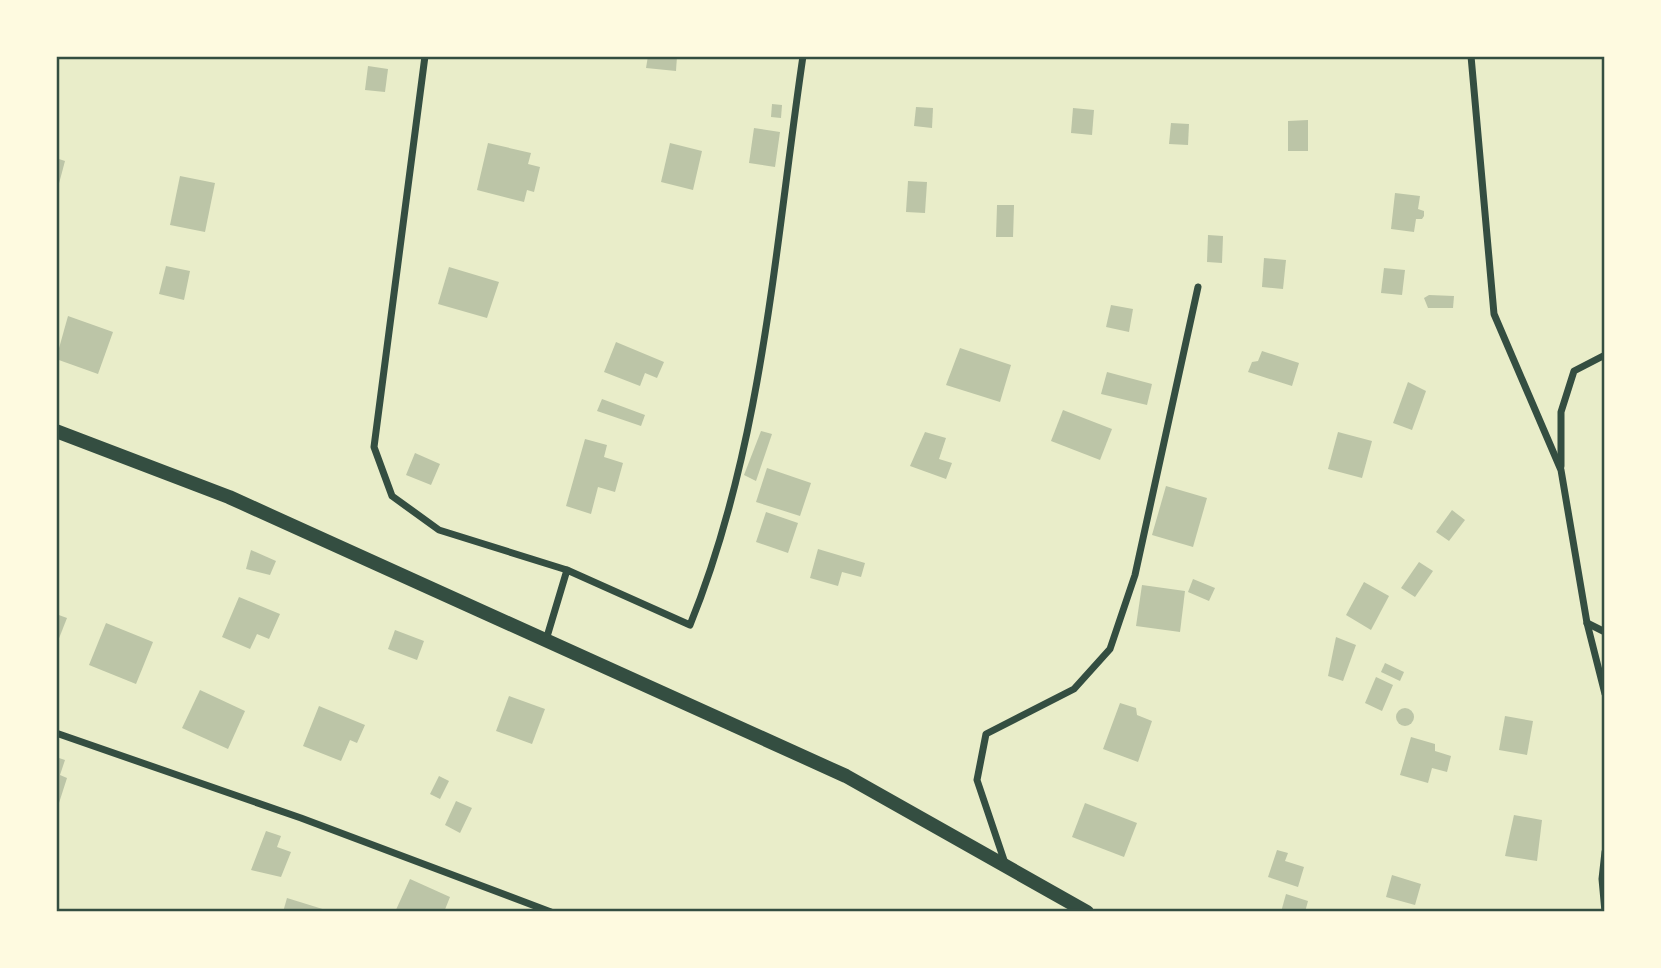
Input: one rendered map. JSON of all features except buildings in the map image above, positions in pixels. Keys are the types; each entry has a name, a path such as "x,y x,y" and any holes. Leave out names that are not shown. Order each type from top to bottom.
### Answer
{"main road":[{"path":"56,431 229,497 846,776 1087,912"}],"street":[{"path":"425,56 373,447 392,496 439,530 567,570 690,625 727,509 760,373 803,56"},
{"path":"1471,56 1482,146 1494,314 1561,470"},
{"path":"1006,867 977,780 986,734 1074,689 1110,649 1135,575 1198,287"},
{"path":"1605,355 1574,371 1561,412 1561,470 1587,623 1605,694"},
{"path":"546,640 567,570"},
{"path":"1587,623 1605,632"},
{"path":"56,733 301,818 551,912"},
{"path":"1605,852 1601,879 1605,912"}]}
